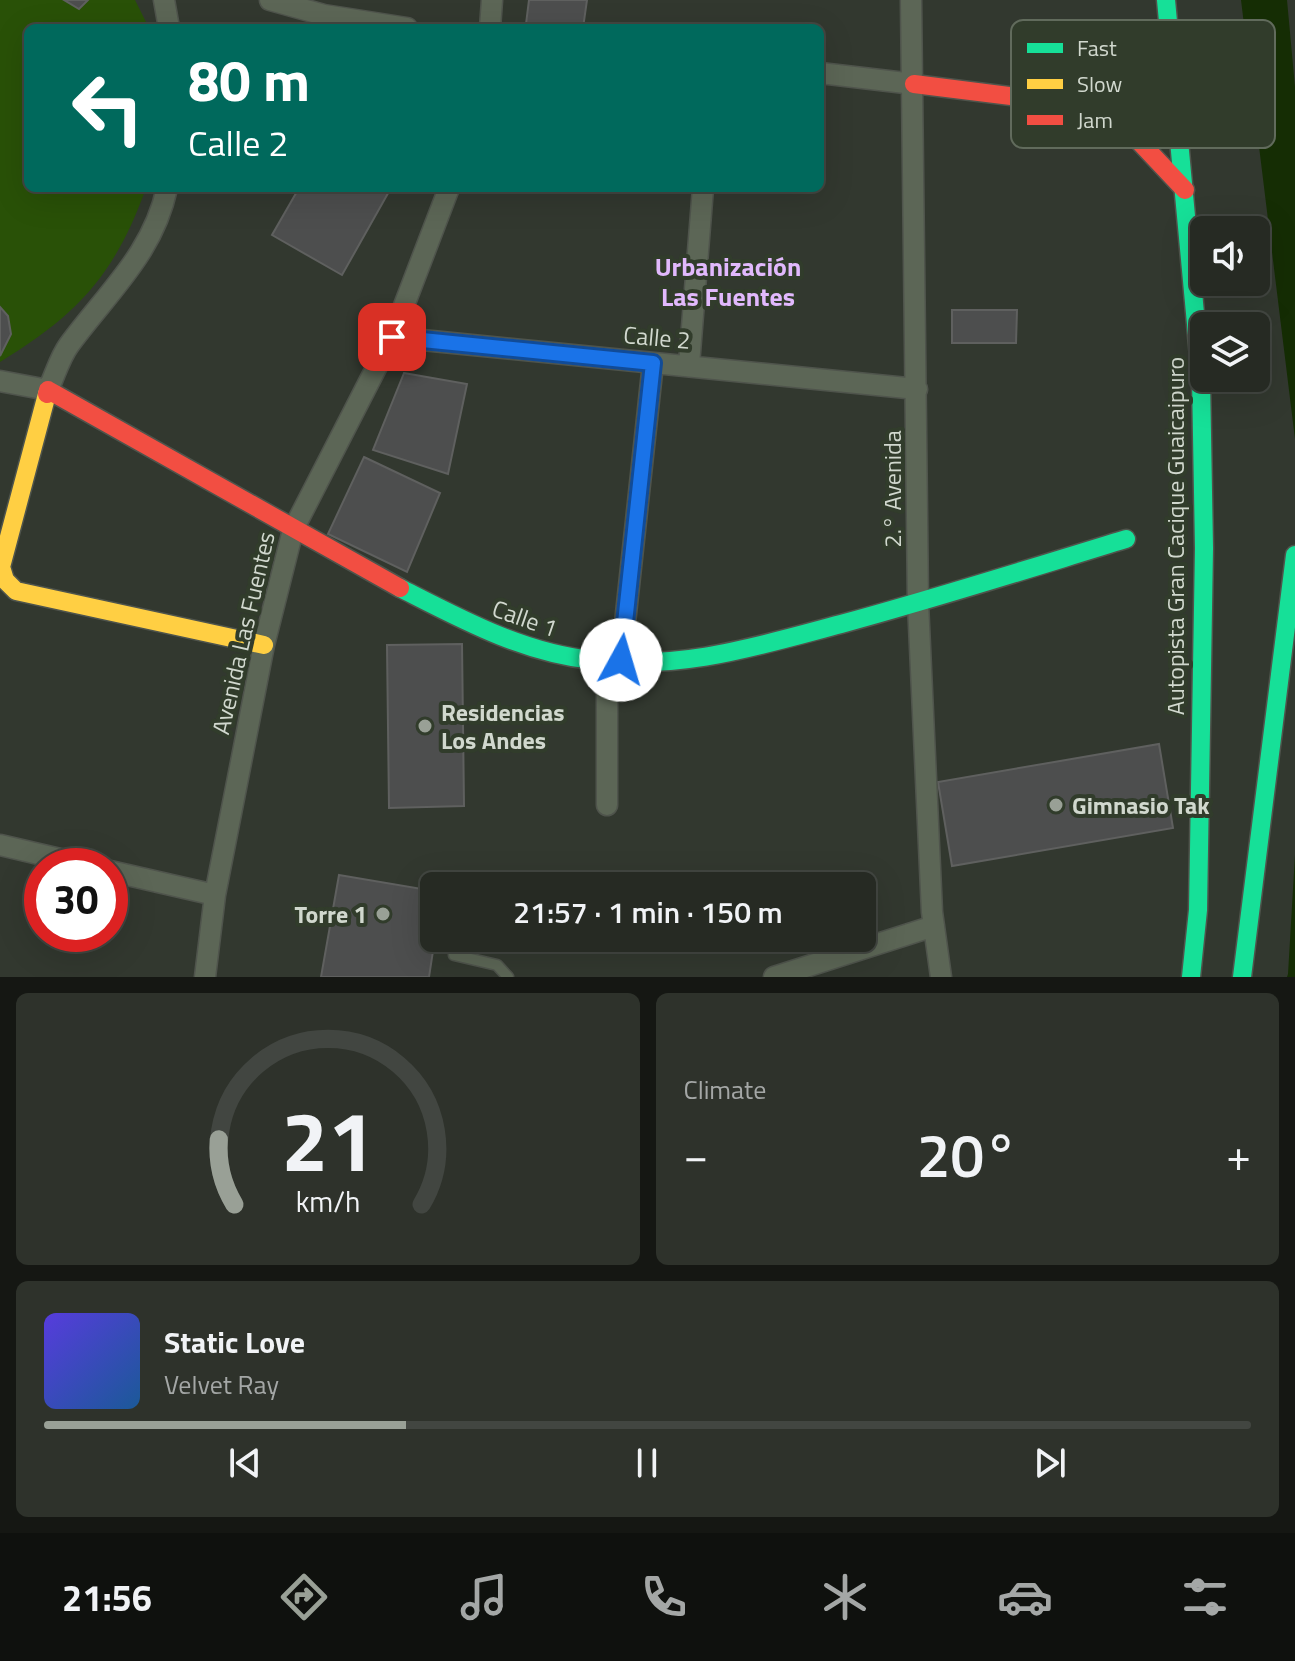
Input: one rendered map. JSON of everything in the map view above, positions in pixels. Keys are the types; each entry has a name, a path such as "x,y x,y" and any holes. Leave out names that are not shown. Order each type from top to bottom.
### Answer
{"main road":[{"name":"Autopista Gran Cacique Guaicaipuro","path":"1166,0 1168,20"},
{"path":"914,84 1011,96"},
{"path":"1145,148 1185,190"},
{"name":"Autopista Gran Cacique Guaicaipuro","path":"1181,148 1201,378 1204,465 1198,910 1191,977"},
{"path":"48,390 1,567 5,580 16,591 264,645"},
{"name":"Calle 1","path":"48,390 293,530 498,637 555,655 663,663 714,658 918,603 1126,539"},
{"path":"1242,977 1295,555"}],"street":[{"path":"164,0 168,24"},
{"path":"270,0 324,15 381,24"},
{"path":"490,24 492,0"},
{"name":"2.° Avenida","path":"911,0 918,603 934,926 941,977"},
{"path":"824,73 914,84"},
{"path":"0,381 48,390 67,347 130,272 163,206 166,192"},
{"name":"Avenida Las Fuentes","path":"205,977 215,895 264,645 293,530 392,337 447,192"},
{"path":"689,365 703,192"},
{"name":"Calle 2","path":"392,337 917,389"},
{"path":"607,805 614,660 653,363"},
{"path":"0,845 24,851"},
{"path":"128,875 215,895"},
{"path":"774,977 934,926"}],"lane":[{"path":"454,955 497,965 508,977"}],"shaded area":[{"path":"0,0 135,0 147,24 24,24 24,192 144,192 121,245 90,290 51,327 0,362"},
{"path":"1241,0 1287,0 1295,87 1295,439 1270,216 1268,216 1259,148 1275,148 1275,20 1243,20"},
{"path":"1295,855 1295,977 1287,977 1288,974"}],"building":[{"path":"64,0 88,0 79,9"},
{"path":"529,0 587,0 584,24 526,24"},
{"path":"297,192 389,192 342,275 272,235"},
{"path":"0,307 8,316 11,334 0,356"},
{"path":"952,310 1017,310 1016,343 952,343"},
{"path":"404,373 467,384 448,474 373,450"},
{"path":"364,457 440,493 407,572 328,534"},
{"name":"Residencias Los Andes","path":"462,644 464,806 389,808 387,645"},
{"name":"Gimnasio Tak","path":"1159,744 1173,828 952,866 938,782"},
{"name":"Torre 1","path":"339,875 420,889 420,952 433,952 429,977 321,977"}],"traffic: fast":[{"path":"1166,0 1168,20"},
{"path":"1180,148 1201,378 1204,548 1198,910 1191,977"},
{"path":"400,588 493,633 541,650 592,660 657,662 718,654 778,641 913,604 1126,539"},
{"path":"1242,977 1295,555"}],"traffic: slow":[{"path":"47,394 1,567 5,580 16,591 264,645"}],"traffic: jam":[{"path":"914,84 1011,96"},
{"path":"1145,148 1185,190"},
{"path":"47,394 48,390 400,588"}],"place":[{"name":"Residencias Los Andes","path":"425,726"},
{"name":"Gimnasio Tak","path":"1056,805"},
{"name":"Torre 1","path":"383,914"}],"district":[{"name":"Urbanización Las Fuentes","path":"728,281"}],"route":[{"path":"392,337 653,363 621,660"}]}
